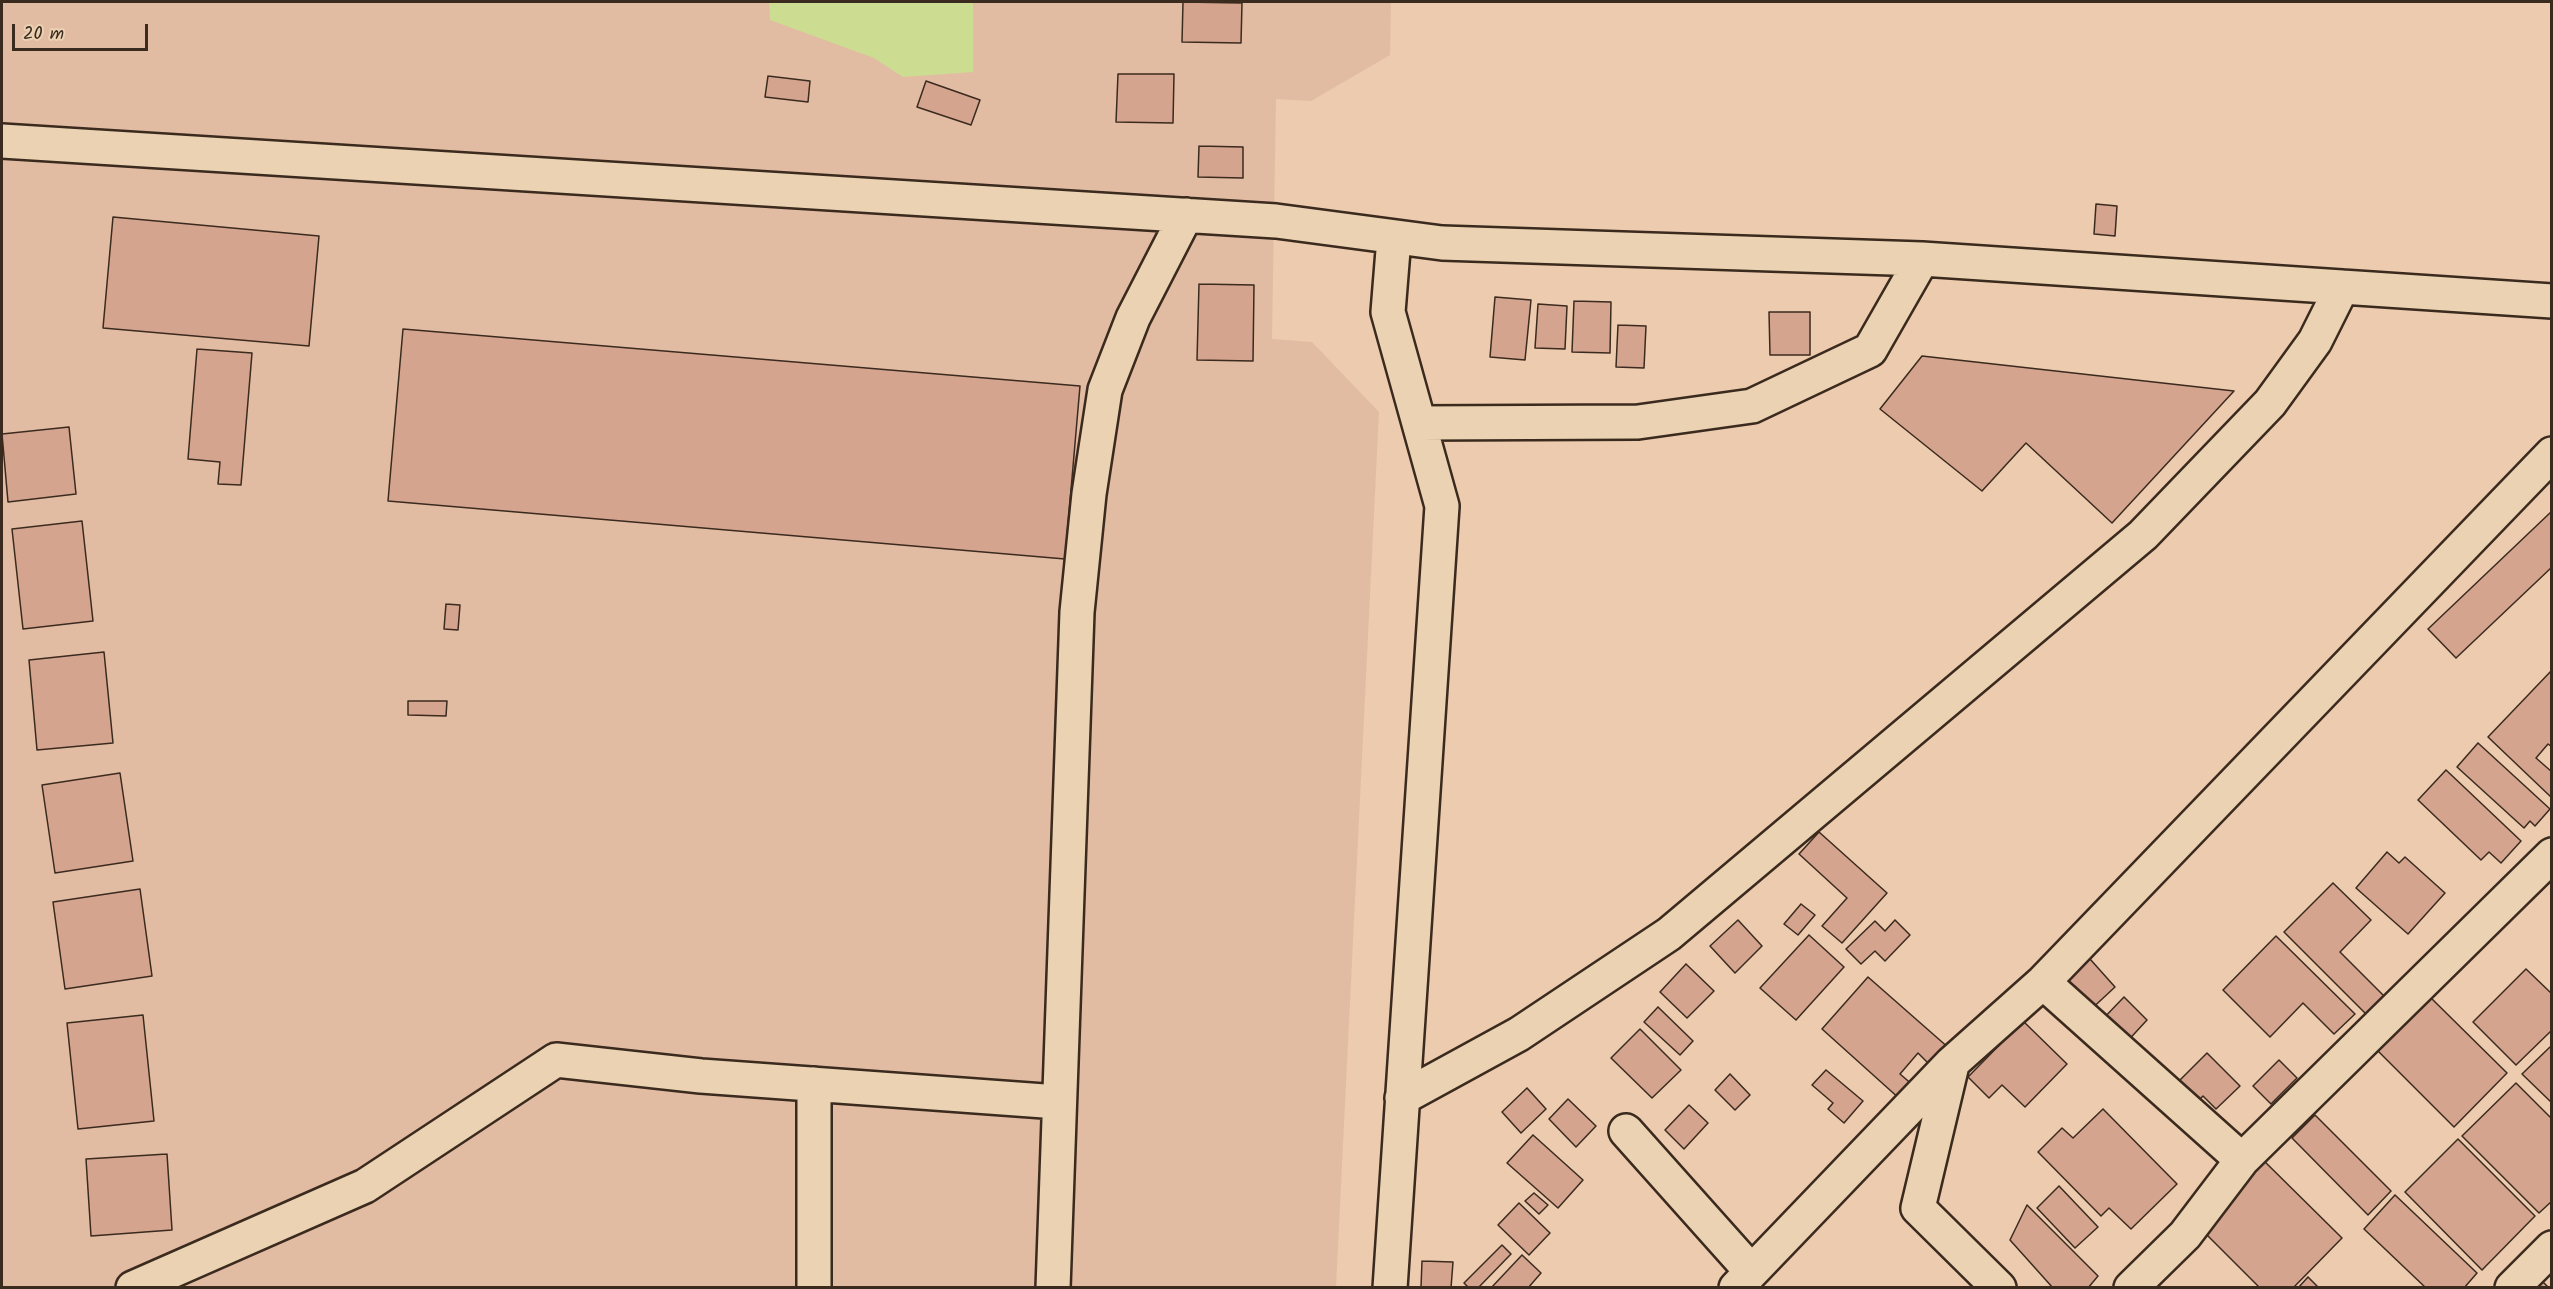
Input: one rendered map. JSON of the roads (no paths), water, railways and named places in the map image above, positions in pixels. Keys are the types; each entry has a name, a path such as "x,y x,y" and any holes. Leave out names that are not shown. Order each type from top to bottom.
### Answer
{"street":[{"path":"2,141 1276,221 1442,243 1922,258 2552,301"},
{"path":"1053,1287 1077,612 1089,494 1105,390 1133,318 1186,215"},
{"path":"1390,1287 1442,506 1388,312 1394,238"},
{"path":"1419,423 1638,422 1752,406 1870,350 1922,258"},
{"path":"1402,1098 1519,1034 1669,934 2144,535 2270,403 2315,341 2343,287"},
{"path":"1626,1131 1743,1279 1952,1064 2043,982 2552,454"},
{"path":"2131,1287 2185,1235 2242,1160 2552,855"},
{"path":"2043,982 2242,1160"},
{"path":"134,1287 365,1186 556,1060 701,1076 1058,1102"},
{"path":"1952,1064 1918,1208 2000,1287"},
{"path":"814,1084 814,1287"},
{"path":"2512,1287 2552,1248"}]}
